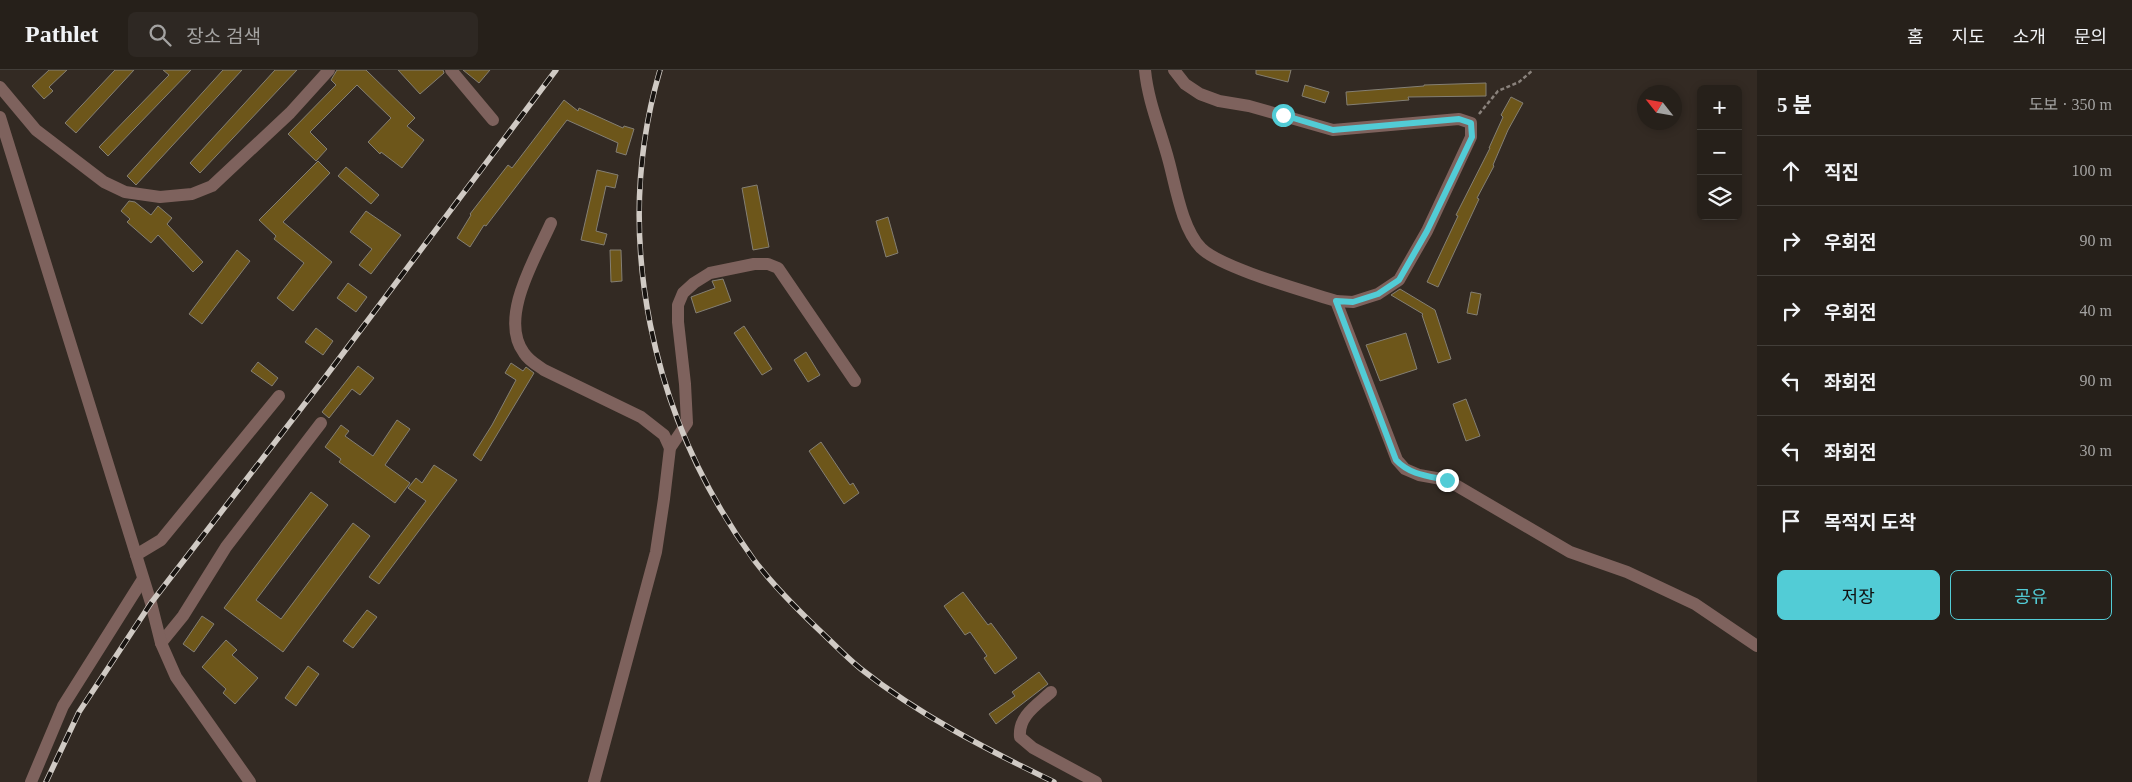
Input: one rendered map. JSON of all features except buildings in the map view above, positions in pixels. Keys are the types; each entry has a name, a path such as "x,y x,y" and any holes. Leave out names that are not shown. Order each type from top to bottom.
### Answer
{"street":[{"path":"0,87 36,130 104,182 125,192 160,197 192,194 212,186 290,113 330,70"},
{"path":"452,70 493,120"},
{"path":"1145,70 1147,93 1169,161 1176,192 1191,234 1201,248 1216,258 1242,269 1336,301 1353,302 1378,294 1399,280 1427,231 1472,137 1471,123 1459,119 1333,130 1266,110 1213,99 1200,94 1185,84 1174,70"},
{"path":"0,117 136,555 161,643 176,677 250,782"},
{"path":"551,223 520,292 515,318 516,335 523,352 532,362 544,370 641,417 664,435 670,448"},
{"path":"594,782 656,552 670,448 687,422 678,322 678,305 683,294 694,283 710,273 754,264 768,264 778,268 855,381"},
{"path":"1336,301 1396,460 1405,469 1419,475 1447,480 1570,552 1627,572 1695,604 1757,646"},
{"path":"136,555 160,540 279,396"},
{"path":"161,643 182,616 226,547 321,423"},
{"path":"31,782 63,706 143,579"},
{"path":"1051,692 1024,717 1019,728 1020,738 1033,748 1096,782"}],"path":[{"path":"1471,123 1498,91 1519,82 1533,70"}],"railway":[{"path":"46,782 79,712 151,603 323,380 556,70"},
{"path":"660,70 646,133 640,197 641,262 650,325 667,387 689,448 719,506 754,560 784,596 861,669 930,717 1054,782"}],"route":[{"path":"1283,115 1333,130 1459,119 1471,123 1472,137 1427,231 1399,280 1378,294 1353,302 1336,301 1396,460 1405,469 1419,475 1447,480"}]}
